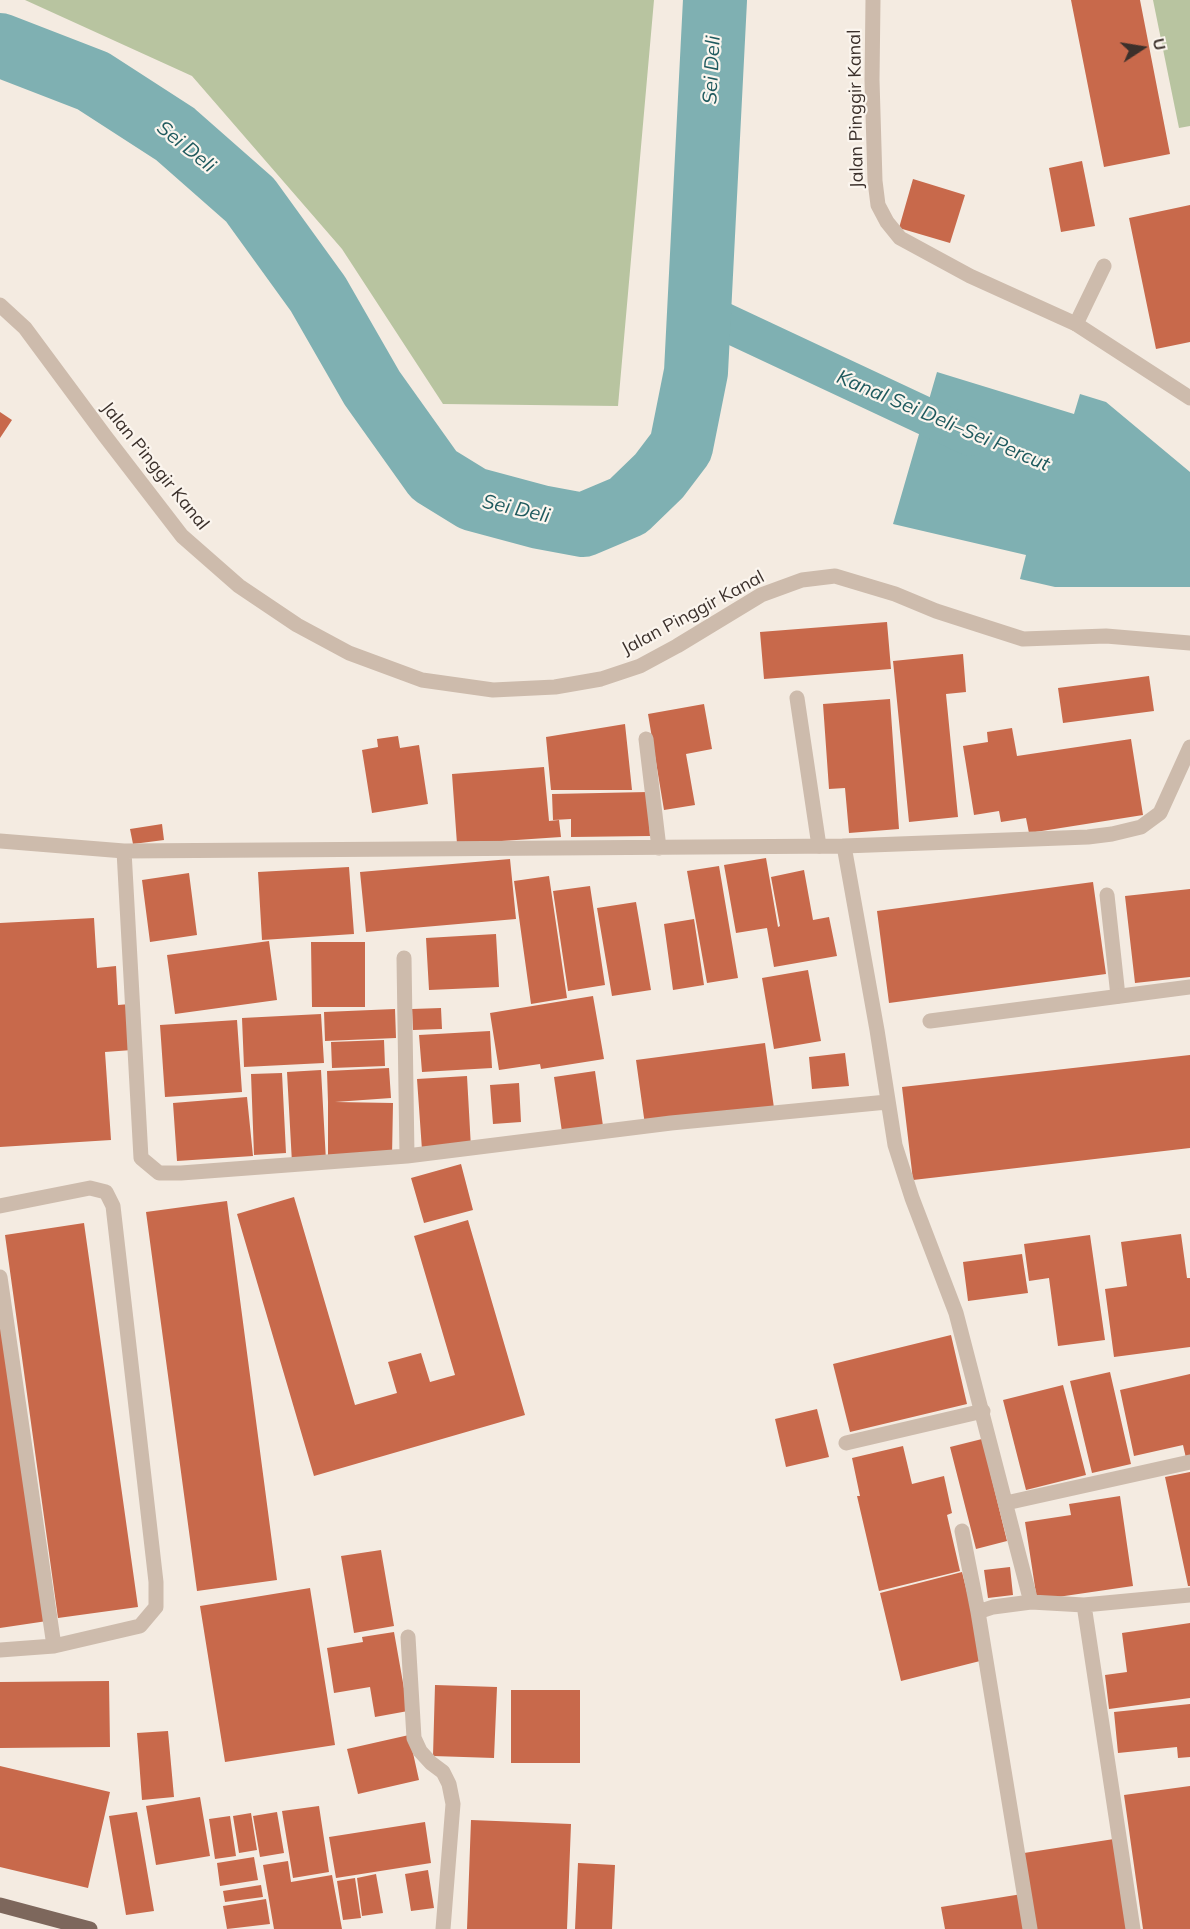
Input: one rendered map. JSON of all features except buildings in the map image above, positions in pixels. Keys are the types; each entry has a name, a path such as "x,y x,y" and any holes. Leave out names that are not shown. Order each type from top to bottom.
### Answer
{"main road":[{"path":"0,1905 90,1929"}],"street":[{"name":"Jalan Pinggir Kanal","path":"873,0 872,80 875,181 878,205 887,222 900,238 960,270 1076,324 1190,398"},
{"path":"1076,324 1104,266"},
{"name":"Jalan Pinggir Kanal","path":"0,305 25,328 182,536 239,586 297,625 349,653 423,680 493,690 555,687 601,679 640,666 761,595 802,580 835,576 895,594 1023,639 1106,636 1190,643"},
{"path":"797,698 819,846"},
{"path":"646,739 659,848"},
{"path":"0,842 124,851 844,846 1088,837 1141,827 1160,813 1190,747"},
{"path":"844,846 895,1145 912,1198 956,1313 1031,1602"},
{"path":"124,851 141,1158 159,1173 407,1156 671,1123 887,1102"},
{"path":"1107,895 1118,996"},
{"path":"404,958 407,1156"},
{"path":"930,1022 1190,987"},
{"path":"0,1206 90,1188 106,1192 113,1206 156,1582 156,1607 140,1626 54,1646 0,1650"},
{"path":"0,1277 54,1646"},
{"path":"846,1443 983,1411"},
{"path":"1006,1503 1190,1462"},
{"path":"962,1531 978,1612 1030,1929"},
{"path":"978,1612 993,1607 1031,1602 1084,1605 1190,1595"},
{"path":"1084,1605 1133,1929"},
{"path":"408,1637 414,1738 420,1751 443,1772 449,1784 453,1804 443,1929"}],"green space":[{"path":"25,0 654,0 618,406 443,404 342,249 192,76"},
{"path":"1153,0 1190,0 1190,126 1179,128"}],"water":[{"path":"937,372 1074,414 1080,394 1106,402 1190,472 1190,587 1055,587 1020,579 1026,555 893,524"}],"waterway":[{"name":"Sei Deli","path":"0,45 93,81 175,134 250,200 318,294 372,388 434,475 473,499 540,517 583,525 628,506 659,476 681,447 696,372 715,0"},
{"name":"Kanal Sei Deli–Sei Percut","path":"699,310 970,437"}]}
